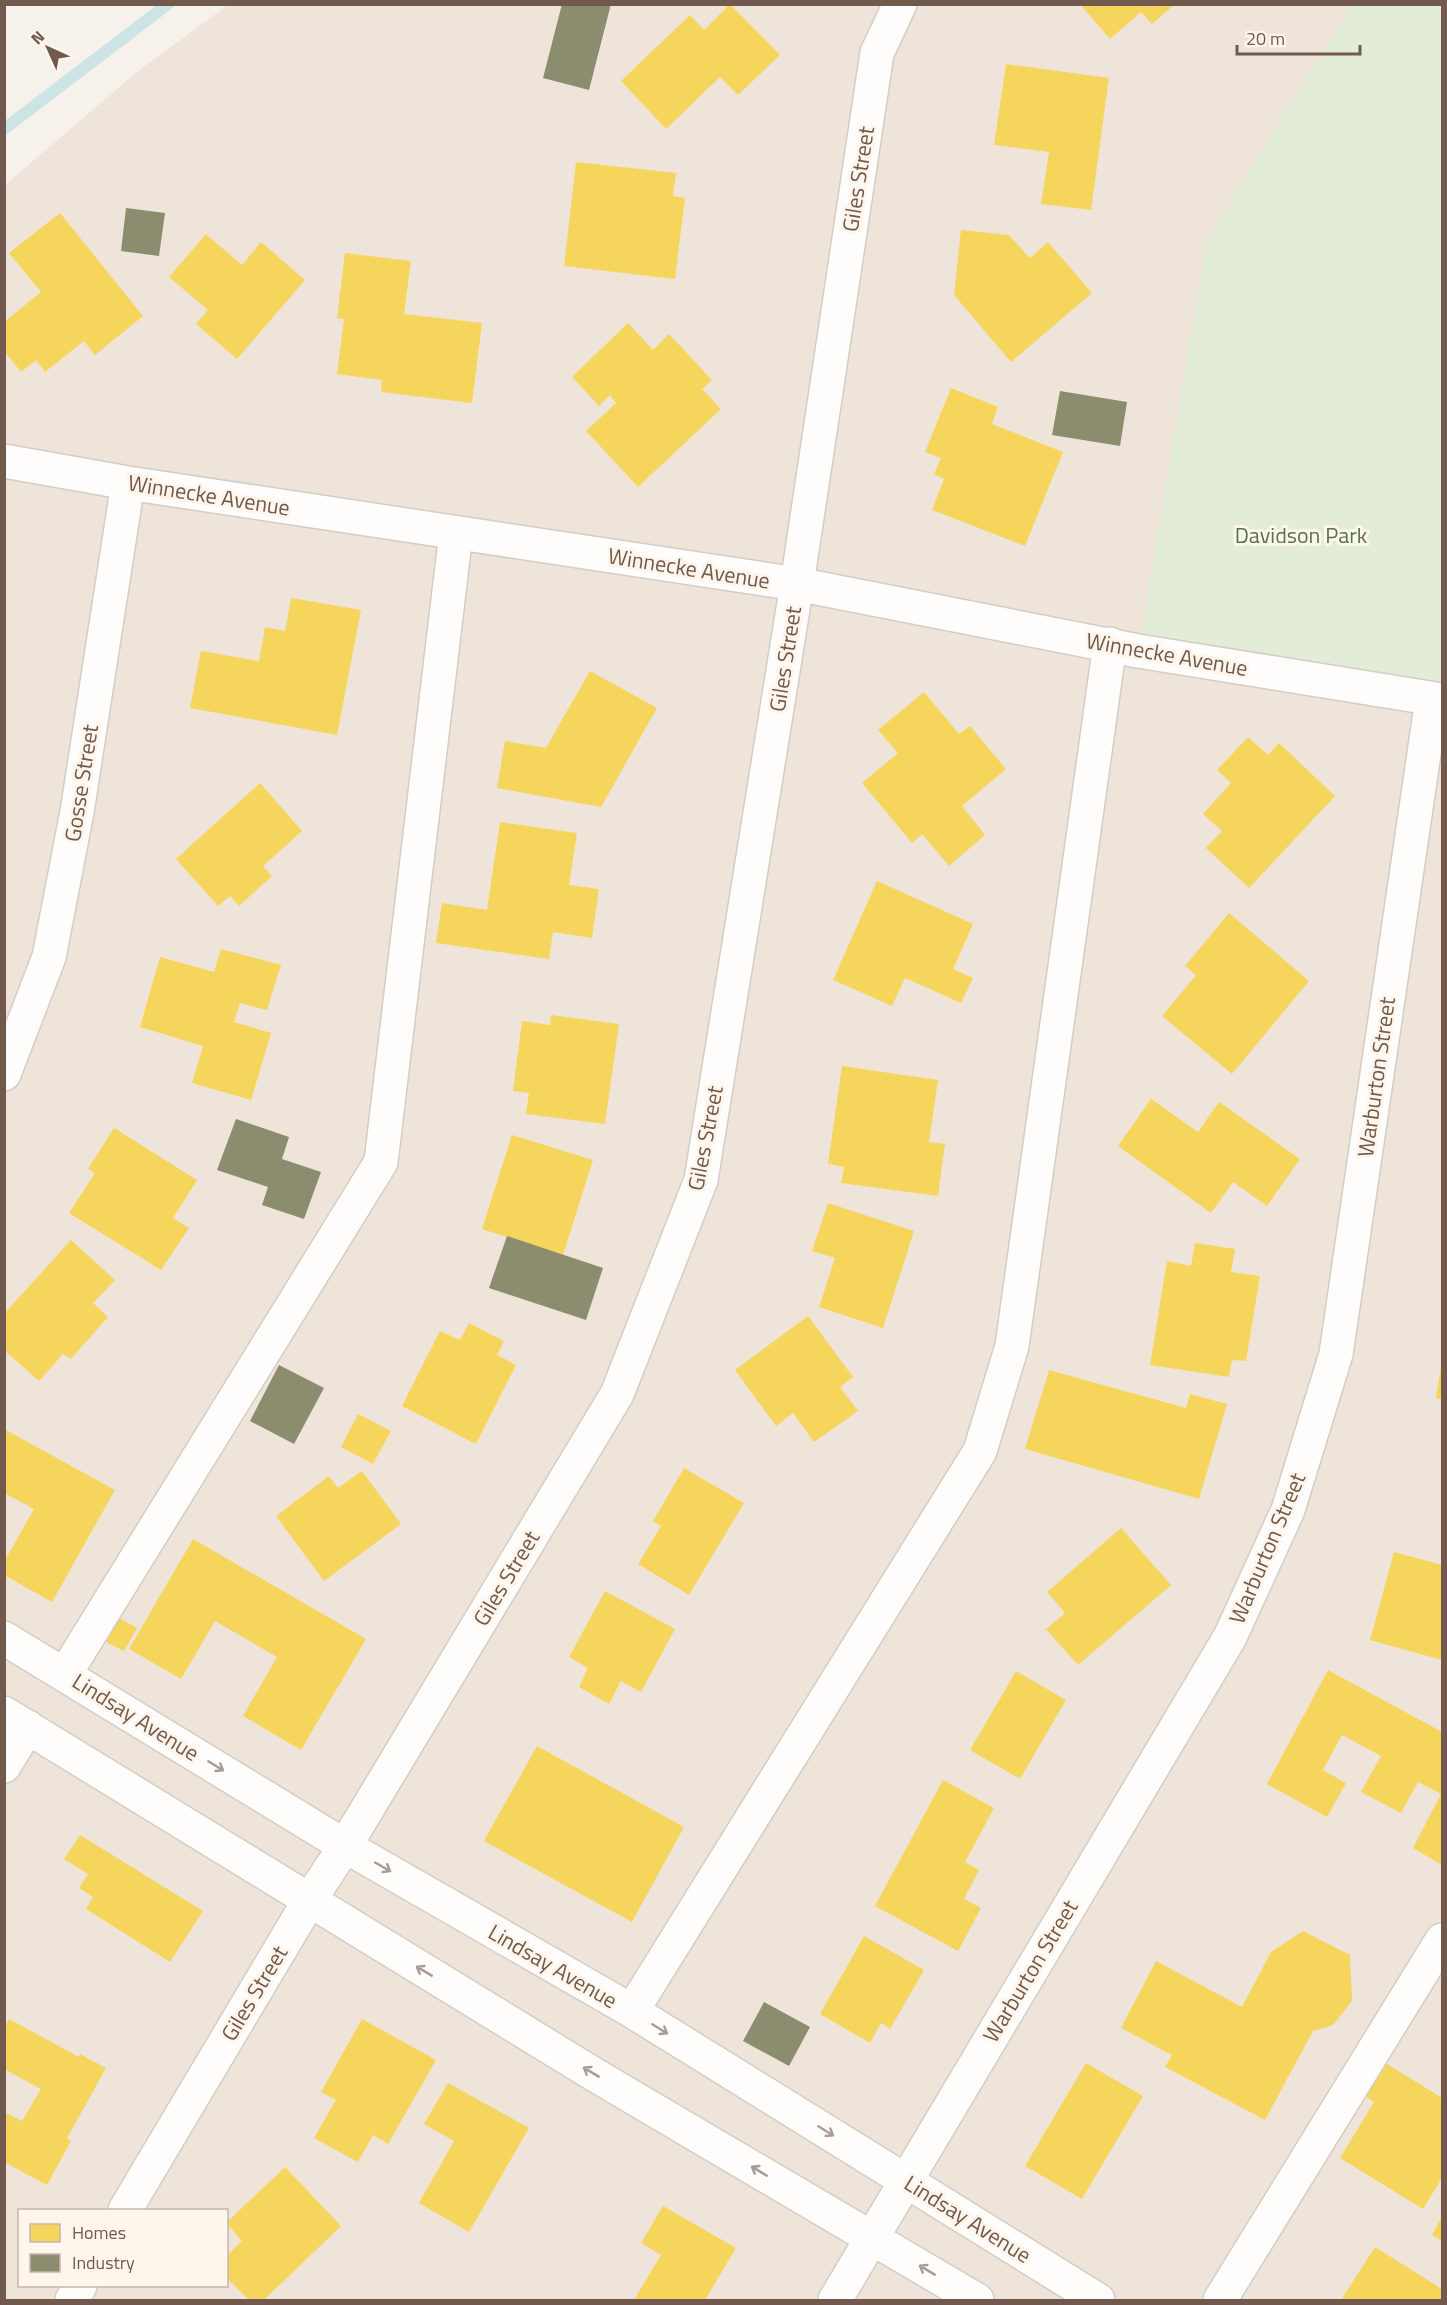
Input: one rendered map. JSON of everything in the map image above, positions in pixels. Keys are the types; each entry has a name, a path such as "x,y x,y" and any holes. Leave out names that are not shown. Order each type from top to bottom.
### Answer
{"street":[{"name":"Giles Street","path":"126,2209 309,1901 345,1846 617,1394 701,1180 797,584 877,53 900,4"},
{"name":"Winnecke Avenue","path":"4,461 128,483 797,584 1138,651 1437,699"},
{"name":"Gosse Street","path":"4,1074 49,957 77,812 128,483"},
{"path":"65,1674 381,1162 456,533"},
{"path":"632,2011 980,1451 1012,1346 1110,644"},
{"name":"Warburton Street","path":"835,2301 1230,1637 1288,1510 1336,1354 1437,699"},
{"name":"Lindsay Avenue","path":"4,1638 345,1846 632,2011 1098,2301"},
{"path":"4,1766 16,1720 605,2081 977,2301"},
{"path":"1220,2301 1443,1940"},
{"path":"72,2301 79,2287"}],"shaded area":[{"path":"228,5 1442,5 1442,2300 5,2300 4,186 138,71"}],"green space":[{"name":"Davidson Park","path":"1352,5 1442,5 1442,700 1138,651 1207,239"}],"building: Homes":[{"path":"730,4 780,55 738,95 720,77 666,129 621,81 690,15 704,30"},
{"path":"1080,4 1175,4 1152,24 1141,12 1110,39"},
{"path":"1006,64 1109,78 1091,210 1041,204 1049,152 994,145"},
{"path":"576,162 676,173 673,196 685,198 675,279 564,266"},
{"path":"60,213 143,316 95,355 84,341 45,372 36,360 21,372 4,351 4,322 41,292 9,253"},
{"path":"961,230 1009,235 1030,258 1048,242 1092,293 1011,362 954,295"},
{"path":"206,234 242,265 261,242 305,280 237,359 196,324 208,310 169,277"},
{"path":"345,253 411,261 404,314 482,323 472,403 381,392 382,380 337,374 344,319 337,318"},
{"path":"628,323 653,350 669,334 712,380 702,389 721,409 638,487 586,431 616,403 610,395 599,406 572,377"},
{"path":"951,388 998,407 992,424 1063,452 1025,546 932,510 944,479 934,474 941,458 925,452"},
{"path":"291,598 361,610 337,735 190,708 201,651 259,661 265,627 285,631"},
{"path":"590,671 657,708 601,807 497,788 505,741 546,748"},
{"path":"924,692 959,734 970,726 1006,769 962,806 985,835 949,866 922,834 912,843 862,783 898,753 878,730"},
{"path":"1248,737 1268,755 1279,743 1335,796 1249,888 1206,848 1222,831 1203,814 1231,783 1217,770"},
{"path":"260,783 302,831 263,866 272,876 239,906 230,896 218,906 176,859"},
{"path":"500,822 577,833 569,885 599,889 592,938 553,932 549,959 436,943 442,903 487,910"},
{"path":"877,881 973,924 953,969 973,978 961,1003 905,978 892,1006 833,980"},
{"path":"1229,913 1309,981 1232,1074 1162,1016 1196,975 1185,966"},
{"path":"221,949 281,965 267,1010 240,1003 234,1022 271,1033 251,1100 192,1083 203,1046 140,1027 160,957 214,972"},
{"path":"551,1015 619,1024 605,1124 526,1114 529,1093 513,1091 522,1021 550,1025"},
{"path":"842,1066 938,1080 929,1142 945,1144 938,1196 841,1183 844,1167 828,1164"},
{"path":"1151,1099 1198,1132 1219,1102 1300,1159 1267,1206 1233,1182 1211,1213 1118,1146"},
{"path":"114,1128 197,1180 173,1218 189,1228 161,1270 69,1213 95,1173 88,1169"},
{"path":"512,1135 593,1160 563,1255 482,1229"},
{"path":"828,1203 914,1231 883,1328 819,1307 835,1258 812,1251"},
{"path":"71,1240 115,1280 93,1303 108,1317 71,1359 63,1354 39,1381 4,1350 4,1314"},
{"path":"1195,1243 1235,1249 1231,1272 1260,1276 1246,1361 1232,1360 1229,1377 1150,1365 1167,1261 1191,1266"},
{"path":"808,1316 853,1377 840,1387 858,1411 814,1442 793,1413 776,1426 735,1370"},
{"path":"469,1323 504,1341 497,1355 516,1365 476,1444 402,1406 440,1331 460,1340"},
{"path":"1442,1367 1442,1399 1436,1398"},
{"path":"1049,1370 1186,1408 1190,1394 1227,1404 1199,1499 1025,1449"},
{"path":"358,1414 391,1431 373,1464 341,1447"},
{"path":"4,1429 115,1490 52,1602 4,1575 4,1562 34,1509 4,1493"},
{"path":"684,1468 744,1503 689,1595 638,1564 661,1526 653,1521"},
{"path":"362,1471 401,1524 324,1581 276,1516 329,1476 338,1488"},
{"path":"1121,1528 1171,1585 1078,1665 1046,1629 1065,1613 1047,1592"},
{"path":"193,1539 366,1639 301,1750 243,1716 277,1657 215,1621 181,1679 129,1649"},
{"path":"1394,1552 1442,1565 1442,1660 1370,1640"},
{"path":"605,1591 675,1629 641,1692 621,1681 609,1704 579,1687 588,1668 569,1657"},
{"path":"119,1618 137,1628 124,1651 106,1642"},
{"path":"1328,1670 1442,1732 1442,1865 1413,1848 1441,1794 1418,1782 1401,1813 1361,1792 1381,1756 1342,1735 1323,1770 1346,1783 1327,1817 1267,1784"},
{"path":"1016,1671 1066,1700 1020,1779 970,1750"},
{"path":"537,1746 684,1827 632,1922 484,1841"},
{"path":"943,1780 994,1808 965,1862 979,1870 964,1899 981,1908 958,1951 875,1906"},
{"path":"80,1835 203,1911 170,1962 86,1909 93,1897 79,1888 88,1874 64,1859"},
{"path":"1303,1931 1350,1955 1352,2001 1333,2025 1313,2031 1265,2120 1165,2067 1172,2055 1121,2028 1156,1961 1242,2007 1271,1952"},
{"path":"864,1936 924,1970 890,2029 881,2023 870,2043 820,2014"},
{"path":"9,2019 79,2057 80,2054 106,2068 67,2138 71,2141 47,2185 4,2162 4,2112 22,2121 41,2089 4,2069 4,2028"},
{"path":"362,2019 436,2060 388,2144 373,2135 358,2162 314,2138 336,2100 321,2092"},
{"path":"1384,2062 1442,2098 1442,2178 1423,2209 1340,2158 1374,2102 1363,2095"},
{"path":"1086,2063 1143,2096 1082,2199 1025,2166"},
{"path":"448,2083 529,2128 469,2232 419,2203 454,2141 424,2124"},
{"path":"285,2167 341,2226 264,2300 249,2300 228,2279 228,2254 242,2241 228,2225 228,2221"},
{"path":"663,2206 736,2248 705,2300 634,2300 661,2255 641,2243"},
{"path":"1442,2216 1442,2241 1432,2235"},
{"path":"1375,2247 1442,2289 1442,2300 1341,2300"}],"building: Industry":[{"path":"562,4 611,4 589,90 543,78"},
{"path":"126,208 165,213 159,256 121,251"},
{"path":"1060,391 1127,402 1120,446 1052,435"},
{"path":"236,1119 289,1137 282,1159 321,1172 304,1219 262,1205 268,1187 217,1170"},
{"path":"507,1236 603,1268 586,1320 489,1288"},
{"path":"279,1365 324,1388 294,1444 250,1421"},
{"path":"764,2002 810,2027 789,2066 743,2041"}],"waterway":[{"path":"4,129 168,4"}]}
